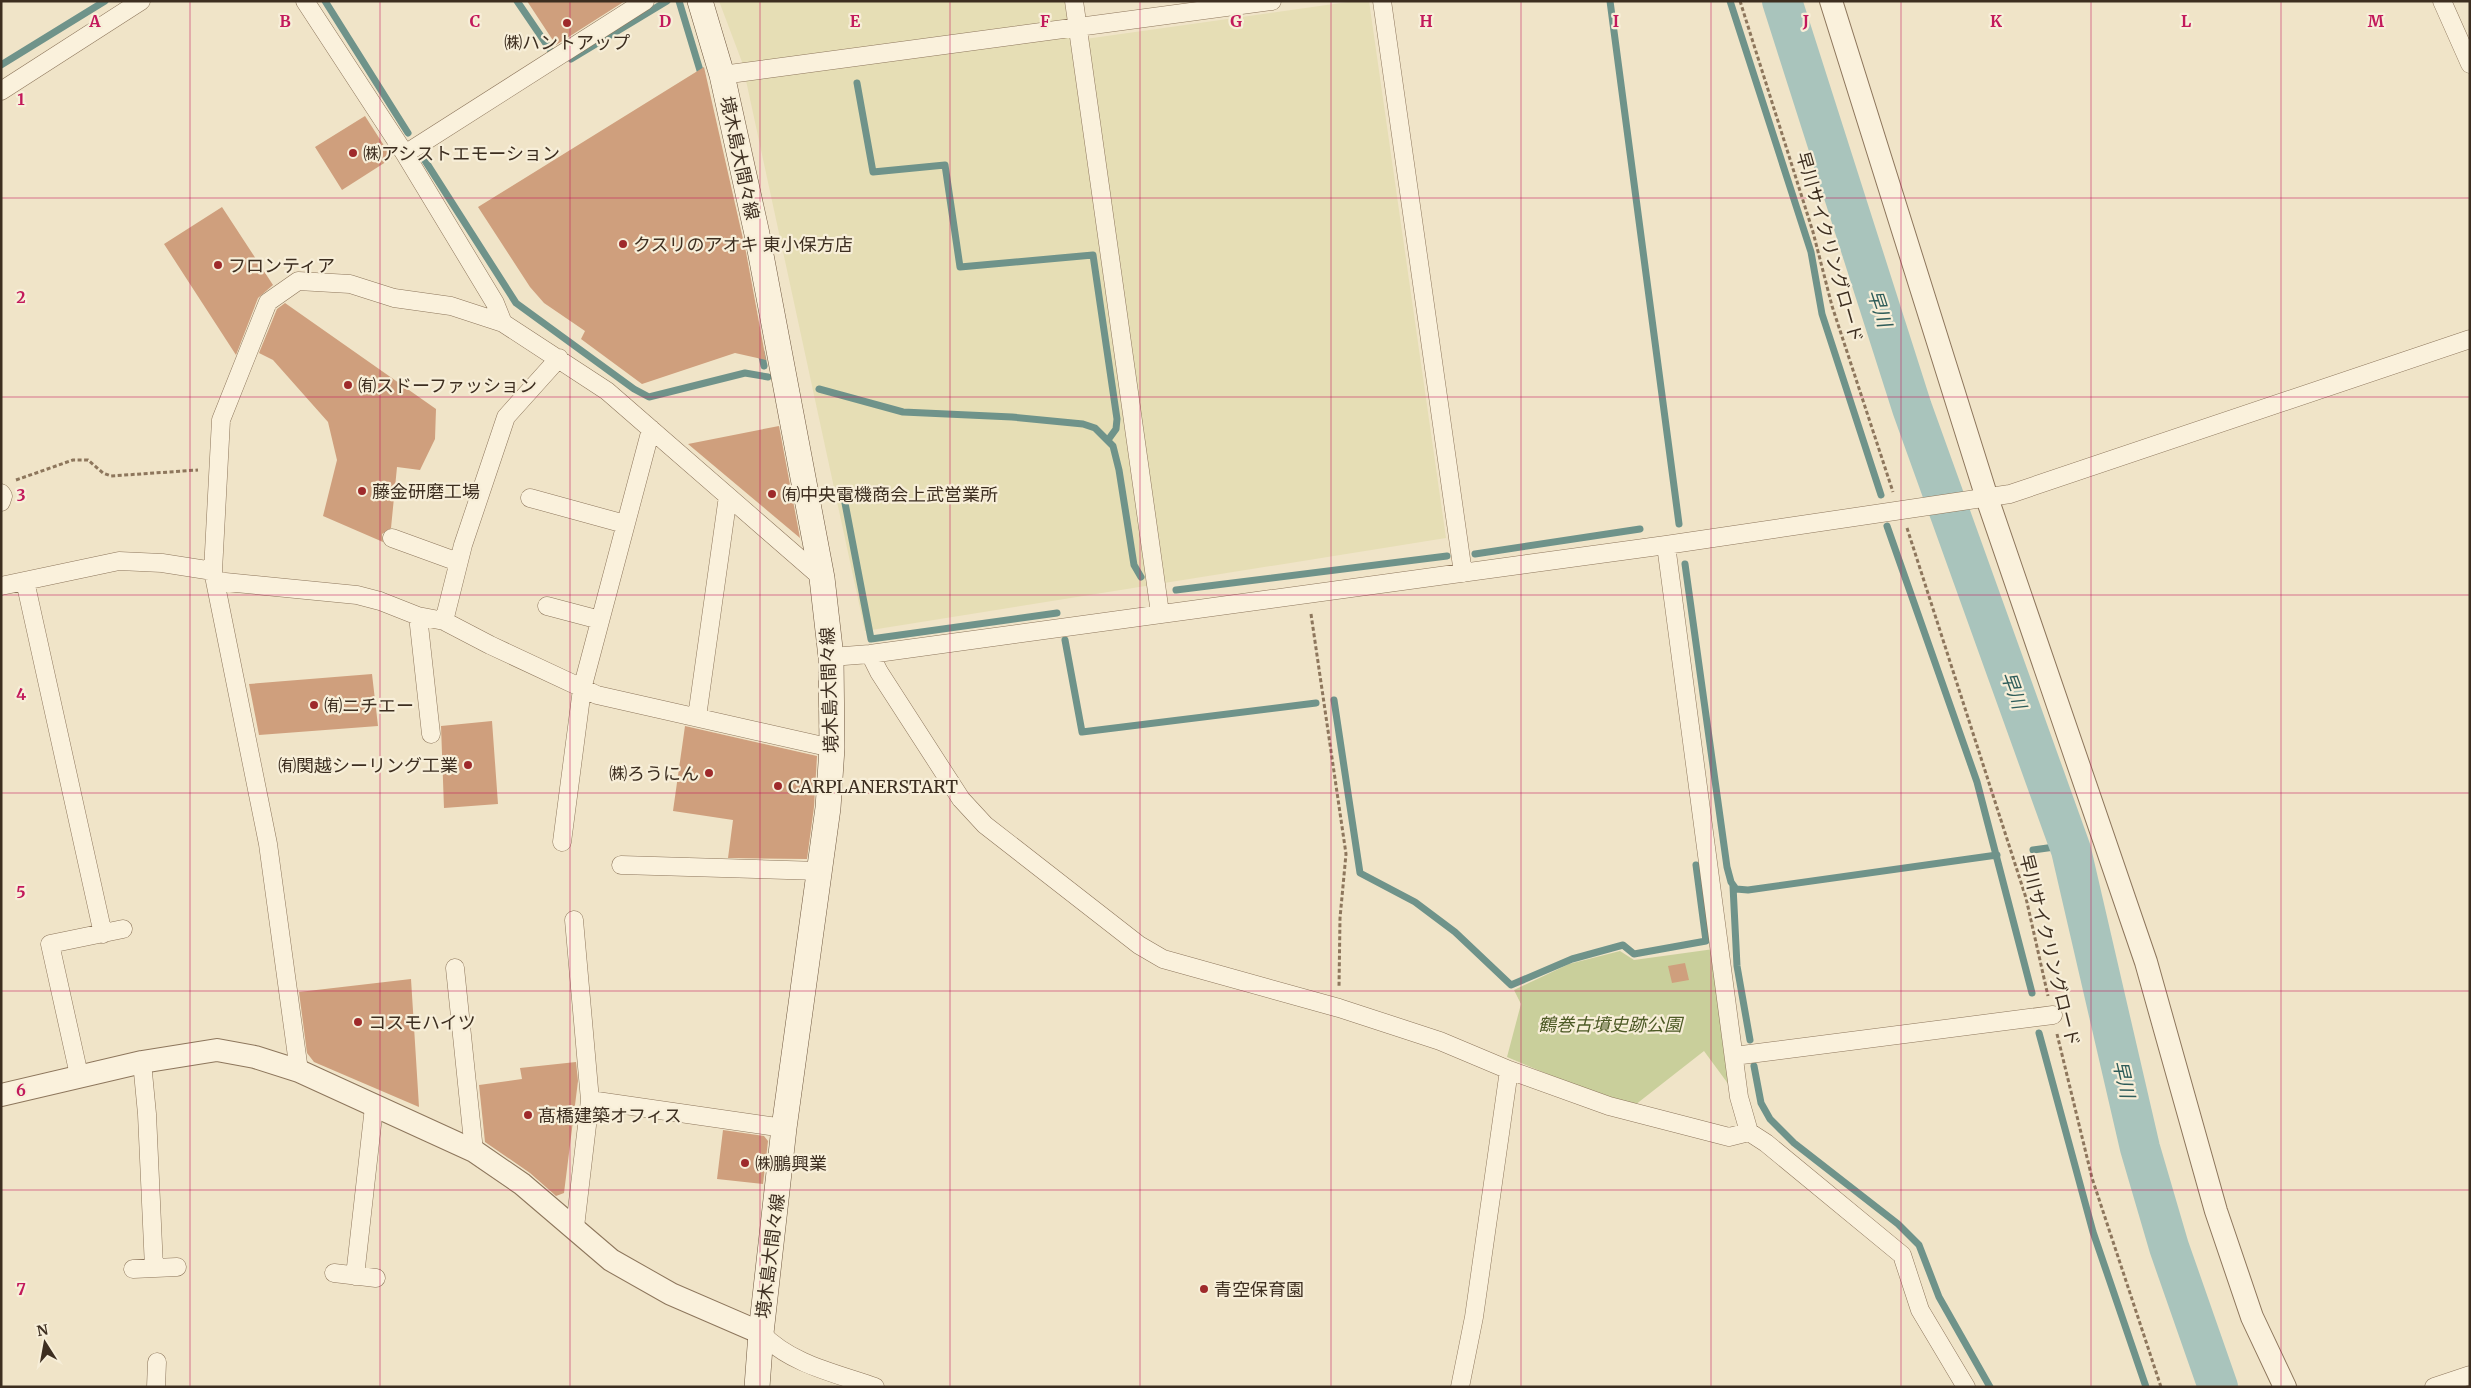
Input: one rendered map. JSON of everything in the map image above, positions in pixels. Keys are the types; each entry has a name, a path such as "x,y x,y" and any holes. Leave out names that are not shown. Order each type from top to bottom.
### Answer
{"main road":[{"name":"境木島大間々線","path":"703,6 722,75 757,234 822,578 831,657 832,748 820,871 784,1128 761,1333 757,1387"}],"street":[{"path":"1,90 141,1"},
{"path":"305,1 405,154 495,302 503,323"},
{"path":"405,154 645,1"},
{"path":"1074,1 1160,613"},
{"path":"722,75 1272,1"},
{"path":"1382,1 1463,573"},
{"path":"1831,1 1982,498 2146,962 2216,1211 2252,1317 2285,1387"},
{"path":"2442,1 2470,64"},
{"path":"299,1071 268,844 214,576 222,420 268,302 298,281 350,284 394,298 451,306 503,323 607,391 822,578"},
{"path":"831,657 870,654 1666,545 2010,494 2470,339"},
{"path":"444,621 458,562 506,417 559,358"},
{"path":"562,842 582,689 651,429"},
{"path":"1,502 6,487"},
{"path":"697,717 728,496"},
{"path":"530,498 625,524"},
{"path":"392,538 458,562"},
{"path":"1666,545 1739,1097 1749,1132"},
{"path":"1,586 119,561 162,563 214,576 357,595 380,601 418,616 444,621 597,695 832,748"},
{"path":"25,581 103,934"},
{"path":"547,606 600,620"},
{"path":"418,616 431,734"},
{"path":"870,654 879,672 961,799 985,825 1139,945 1162,959 1339,1008 1440,1041 1509,1070 1618,1108 1729,1136 1749,1132 1766,1142 1902,1255 1920,1310 1966,1387"},
{"path":"621,866 820,871"},
{"path":"574,920 590,1100 575,1227"},
{"path":"79,1075 50,944 122,929"},
{"path":"456,968 474,1151"},
{"path":"1734,1056 2053,1015"},
{"path":"1,1095 79,1075 142,1062 217,1050 255,1057 299,1071 374,1107 425,1127 474,1151 522,1184 575,1227 611,1260 671,1294 761,1333 775,1348 793,1358 875,1387"},
{"path":"142,1062 147,1114 154,1268"},
{"path":"1460,1387 1474,1317 1509,1070"},
{"path":"590,1100 784,1128"},
{"path":"355,1276 374,1107"},
{"path":"133,1269 177,1267"},
{"path":"334,1273 376,1278"},
{"path":"156,1387 157,1362"},
{"path":"2434,1387 2470,1375"}],"path":[{"name":"早川サイクリングロード","path":"1740,1 1813,232 1835,316 1876,446 1903,511 2026,898 2092,1178 2161,1387"},
{"path":"6,487 73,460 88,460 103,473 111,476 219,469"},
{"path":"1309,594 1346,854 1340,918 1339,1008"},
{"path":"1615,1019 1654,1027"}],"shaded area":[{"path":"719,1 1065,1 1071,41 1355,1 1369,1 1446,538 865,631 742,62"}],"green space":[{"name":"鶴巻古墳史跡公園","path":"1714,949 1729,1085 1704,1051 1635,1105 1569,1083 1507,1057 1521,1004 1514,990 1569,964 1620,951 1634,960"}],"building":[{"name":"㈱ハントアップ","path":"527,1 625,1 556,45"},
{"name":"クスリのアオキ 東小保方店","path":"704,67 746,252 766,360 735,353 642,384 581,339 585,331 544,303 530,287 478,207"},
{"name":"㈱アシストエモーション","path":"365,116 392,158 342,190 315,147"},
{"name":"フロンティア","path":"222,207 273,285 258,298 236,355 164,244"},
{"name":"㈲スドーファッション","path":"285,303 436,409 435,439 420,470 397,467 391,528 382,534 383,542 323,516 337,460 328,422 273,360 259,353 277,309"},
{"name":"㈲中央電機商会上武営業所","path":"779,426 800,538 688,444"},
{"name":"㈲ニチエー","path":"372,674 378,726 259,735 249,684"},
{"name":"㈲関越シーリング工業","path":"492,721 498,804 444,808 441,726"},
{"name":"CARPLANERSTART","path":"685,726 817,756 814,807 807,859 728,858 733,820 673,811"},
{"path":"1685,963 1689,980 1672,983 1668,966"},
{"name":"コスモハイツ","path":"411,979 419,1107 314,1062 307,1053 299,992"},
{"name":"髙橋建築オフィス","path":"576,1062 578,1081 564,1193 556,1196 530,1173 485,1142 479,1085 522,1079 520,1068"},
{"name":"㈱鵬興業","path":"723,1130 764,1136 768,1141 763,1184 717,1179"}],"waterway":[{"path":"1,65 105,1"},
{"path":"325,1 408,133"},
{"path":"517,1 551,51"},
{"path":"571,59 667,1"},
{"path":"679,1 702,77"},
{"path":"1610,1 1679,524"},
{"path":"1730,1 1811,252 1822,314 1881,495"},
{"name":"早川","path":"1782,1 1912,408 2071,850 2140,1148 2169,1247 2218,1387"},
{"path":"857,83 873,172 945,165 960,267 1093,255 1117,419 1116,429 1108,440"},
{"path":"424,159 516,303 634,389 649,397 745,373 768,377"},
{"path":"761,352 764,366"},
{"path":"819,389 903,412 1012,417 1083,424 1095,428 1113,446 1119,470 1134,565 1141,577"},
{"path":"845,503 871,639 1057,613"},
{"path":"1887,526 1977,782 2032,993"},
{"path":"1475,554 1640,529"},
{"path":"1176,590 1447,556"},
{"path":"1685,564 1727,867 1731,882 1736,889 1748,890 1997,855"},
{"path":"1065,640 1082,732 1316,703"},
{"path":"1334,700 1360,873 1415,902 1455,932 1511,985 1572,959 1623,945 1634,954 1706,941 1696,865"},
{"path":"2033,850 2069,845"},
{"path":"1733,886 1737,966 1750,1040"},
{"path":"2039,1033 2093,1232 2146,1387"},
{"path":"1754,1066 1761,1103 1770,1119 1794,1143 1898,1224 1919,1245 1939,1297 1990,1387"}],"place":[{"name":"㈱ハントアップ","path":"567,23"},
{"name":"㈱アシストエモーション","path":"353,153"},
{"name":"クスリのアオキ 東小保方店","path":"623,244"},
{"name":"フロンティア","path":"218,265"},
{"name":"㈲スドーファッション","path":"348,385"},
{"name":"藤金研磨工場","path":"362,491"},
{"name":"㈲中央電機商会上武営業所","path":"772,494"},
{"name":"㈲ニチエー","path":"314,705"},
{"name":"㈲関越シーリング工業","path":"468,765"},
{"name":"㈱ろうにん","path":"709,773"},
{"name":"CARPLANERSTART","path":"778,786"},
{"name":"コスモハイツ","path":"358,1022"},
{"name":"髙橋建築オフィス","path":"528,1115"},
{"name":"㈱鵬興業","path":"745,1163"},
{"name":"青空保育園","path":"1204,1289"}]}
